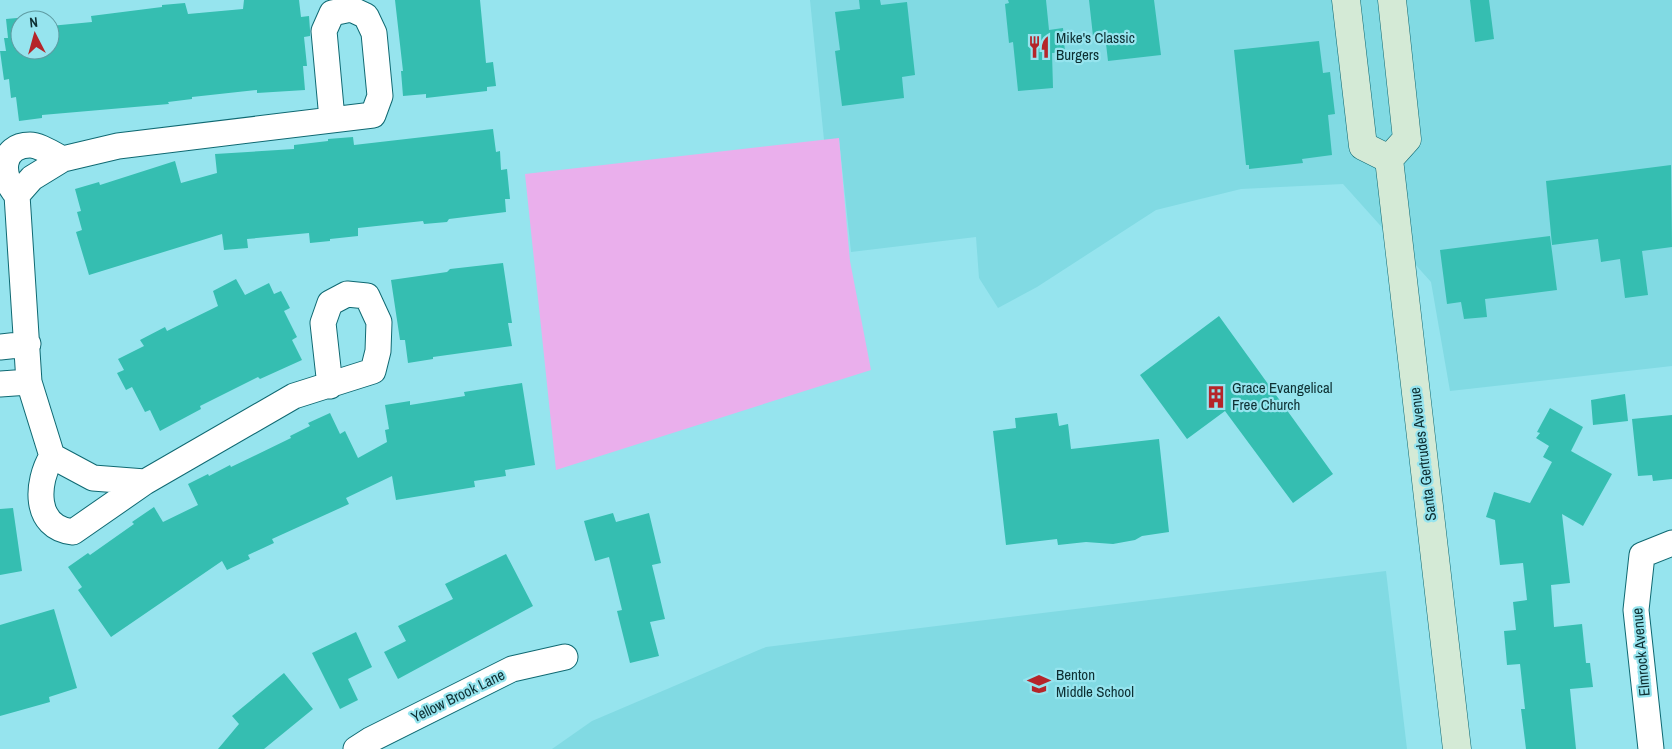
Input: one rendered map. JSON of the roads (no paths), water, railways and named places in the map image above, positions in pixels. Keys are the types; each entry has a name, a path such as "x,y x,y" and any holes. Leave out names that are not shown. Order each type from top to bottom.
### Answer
{"main road":[{"path":"1346,0 1363,146 1389,159 1407,139 1392,0"},
{"name":"Santa Gertrudes Avenue","path":"1389,159 1457,749"}],"street":[{"path":"17,195 32,178 63,158 118,146 332,118"},
{"path":"63,158 32,145 20,147 10,152 3,164 8,187 17,195 29,382 52,456 94,478 145,482"},
{"path":"0,347 28,344"},
{"path":"0,384 29,382"},
{"path":"52,456 43,470 40,498 48,520 60,530 73,532 145,482 294,396 330,386"},
{"name":"Elmrock Avenue","path":"1651,749 1636,610 1642,555 1672,543"},
{"name":"Yellow Brook Lane","path":"356,749 370,740 512,669 565,657"}],"place":[{"name":"Mike's Classic Burgers","path":"1039,47"},
{"name":"Grace Evangelical Free Church","path":"1216,397"},
{"name":"Benton Middle School","path":"1039,684"}]}
